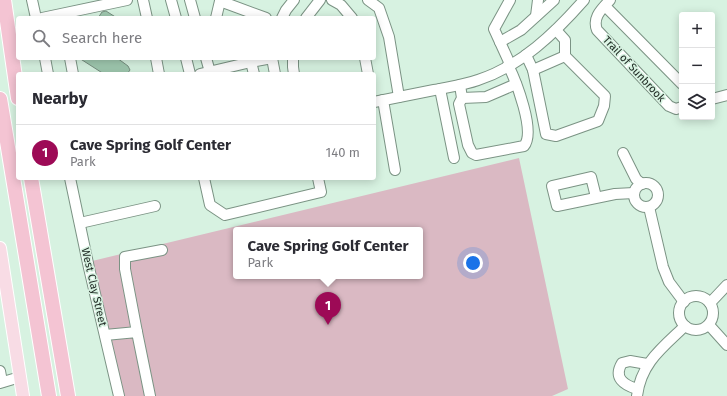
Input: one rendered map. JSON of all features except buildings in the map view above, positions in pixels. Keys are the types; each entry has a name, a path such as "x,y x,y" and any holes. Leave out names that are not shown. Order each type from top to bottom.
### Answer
{"highway":[{"path":"4,0 16,84"},
{"path":"0,99 50,396"},
{"path":"31,180 68,396"}],"main road":[{"path":"0,248 23,396"}],"street":[{"path":"32,0 36,16"},
{"path":"60,16 127,0"},
{"path":"143,0 147,16"},
{"path":"171,0 175,16"},
{"path":"190,0 194,16"},
{"path":"283,16 294,0"},
{"path":"308,16 320,0"},
{"path":"332,0 341,5 350,16"},
{"path":"368,0 379,8 389,37 399,97"},
{"path":"460,85 462,98 459,104 460,110 468,145 472,153 476,155 524,146 527,143 528,127 520,93 494,29 510,0"},
{"path":"536,16 538,0"},
{"path":"500,42 521,30 554,0"},
{"path":"395,170 376,101 479,80 526,55 556,30 584,0"},
{"path":"216,16 220,1 261,16"},
{"path":"607,3 679,81"},
{"name":"Trail of Sunbrook","path":"607,3 595,19 597,30 668,106 676,109 679,108"},
{"path":"526,55 533,70 546,134 556,136 598,121 606,96 565,56 565,40 556,30"},
{"path":"533,70 565,56"},
{"path":"45,60 48,72"},
{"path":"73,72 74,60"},
{"path":"156,60 159,72"},
{"path":"186,60 190,72"},
{"path":"205,72 206,60"},
{"path":"209,72 262,60"},
{"path":"272,60 275,72"},
{"path":"293,60 293,72"},
{"path":"365,60 368,72"},
{"path":"251,62 254,72"},
{"path":"462,98 486,96 516,84"},
{"path":"440,89 454,158"},
{"path":"715,98 727,96"},
{"path":"623,153 636,179 642,184"},
{"name":"West Clay Street","path":"70,180 119,396"},
{"path":"204,180 210,205 225,215 321,192 318,180"},
{"path":"650,183 658,191 658,199 649,207 641,206 634,197 634,193 638,186 650,183"},
{"path":"596,197 634,193"},
{"path":"80,223 155,206"},
{"path":"649,207 663,267 669,282 684,302"},
{"path":"150,396 125,269 125,257 162,250"},
{"path":"710,303 727,285"},
{"path":"697,296 706,299 710,303 713,317 709,325 705,328 694,330 685,326 681,322 679,311 684,302 688,299 697,296"},
{"path":"709,325 727,345"},
{"path":"647,364 630,361 622,363 619,368 619,376 622,381 637,393 647,364 685,326"},
{"path":"105,335 137,332"},
{"path":"0,371 1,383 20,377"}],"shaded area":[{"path":"519,158 568,389 552,396 117,396 88,262 233,227 233,279 423,279 423,227 233,227"}],"place":[{"name":"Cave Spring Golf Center","path":"328,325"}]}
